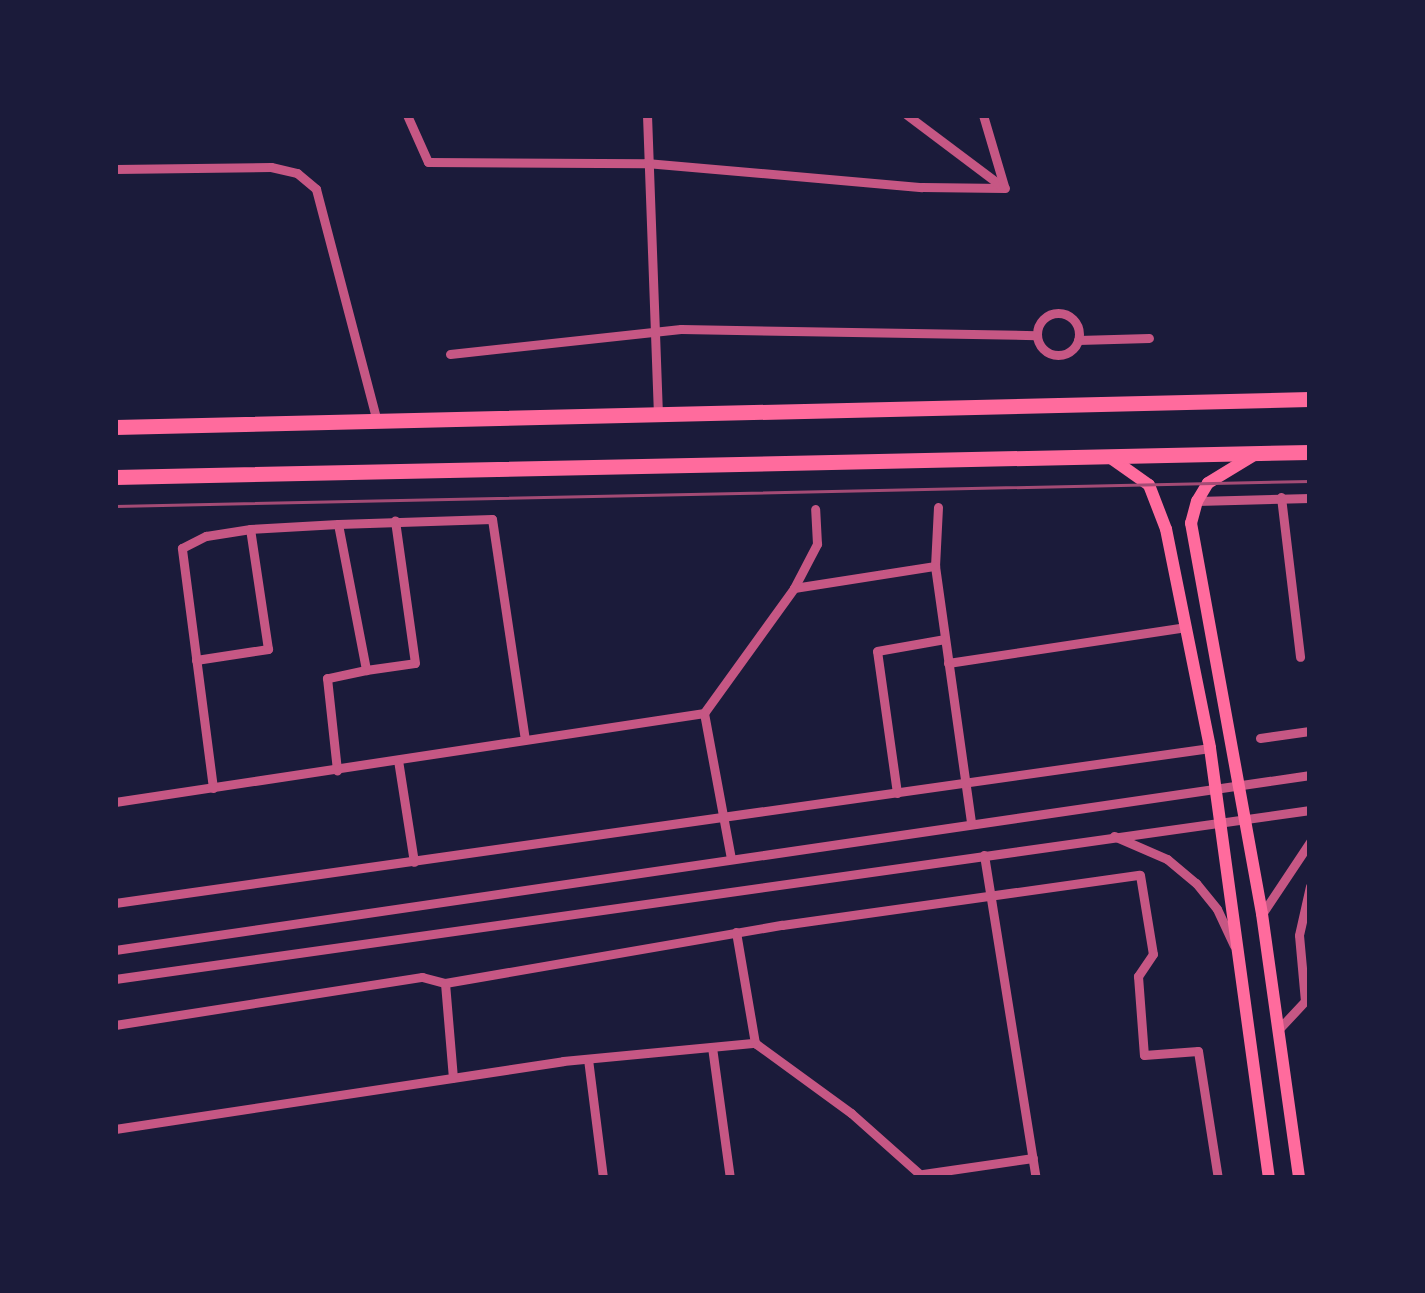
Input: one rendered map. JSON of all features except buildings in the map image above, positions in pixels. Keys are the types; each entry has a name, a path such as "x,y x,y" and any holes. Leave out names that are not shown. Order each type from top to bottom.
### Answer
{"highway":[{"path":"115,427 1310,399"},
{"path":"120,477 1310,452"}],"main road":[{"path":"1258,453 1220,472 1196,500 1192,534 1262,914 1300,1178"},
{"path":"1106,455 1135,471 1154,492 1164,516 1210,748 1269,1178"}],"street":[{"path":"407,115 428,162 646,162 922,187 1005,188"},
{"path":"647,115 658,414"},
{"path":"907,115 1005,188"},
{"path":"983,115 1005,188"},
{"path":"115,169 271,167 296,173 316,189 377,421"},
{"path":"1060,313 1078,328 1078,340 1072,350 1049,354 1036,334 1048,314 1060,313"},
{"path":"450,354 654,336 681,330 1036,334"},
{"path":"1078,340 1149,338"},
{"path":"1281,497 1300,657"},
{"path":"1196,500 1310,498"},
{"path":"938,507 935,566 971,823"},
{"path":"115,802 704,713 794,588 817,544 816,509"},
{"path":"213,788 182,548 206,536 250,529 395,520 492,519 525,740"},
{"path":"337,770 326,678 415,663 395,520"},
{"path":"338,524 366,670"},
{"path":"196,660 268,649 250,529"},
{"path":"794,588 935,566"},
{"path":"948,662 1186,628"},
{"path":"897,793 877,651 945,639"},
{"path":"704,713 731,858"},
{"path":"1260,738 1310,732"},
{"path":"115,903 1210,748"},
{"path":"398,760 414,862"},
{"path":"117,950 1310,775"},
{"path":"115,981 1310,810"},
{"path":"1114,836 1167,859 1196,882 1217,909 1239,957"},
{"path":"1262,914 1310,842"},
{"path":"984,855 1036,1178"},
{"path":"115,1025 422,977 445,983 736,932 1140,875 1153,954 1138,976 1144,1056 1198,1051 1218,1178"},
{"path":"1278,1030 1308,1003 1299,935 1310,886"},
{"path":"736,932 755,1042"},
{"path":"445,983 453,1078"},
{"path":"115,1129 588,1058 755,1042 851,1112 923,1176 1032,1158"},
{"path":"712,1047 730,1178"},
{"path":"588,1058 603,1178"}],"tram line":[{"path":"115,506 1310,481"}]}
